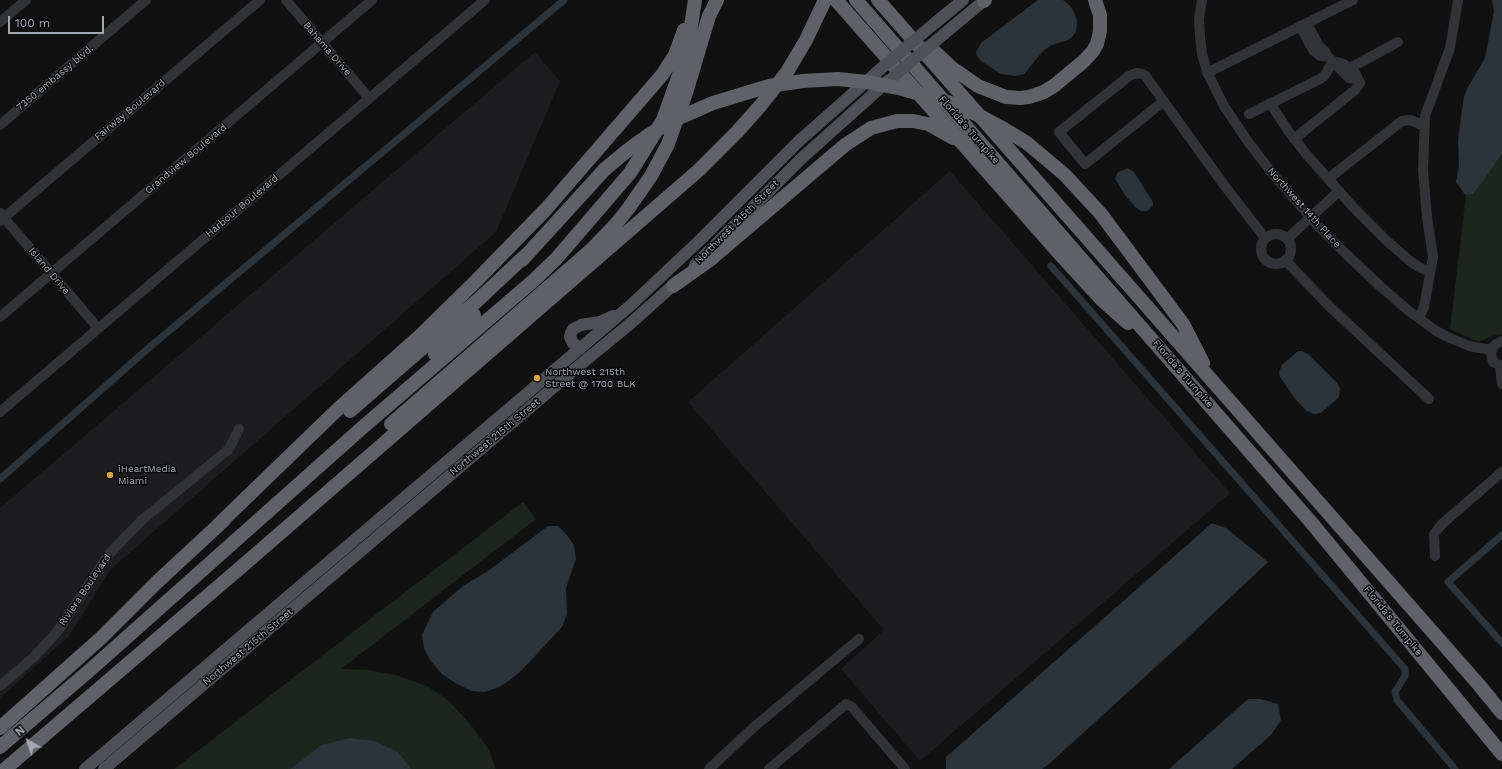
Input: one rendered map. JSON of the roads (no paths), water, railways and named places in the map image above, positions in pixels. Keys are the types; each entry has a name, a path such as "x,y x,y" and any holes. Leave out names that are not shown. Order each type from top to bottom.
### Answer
{"highway":[{"path":"0,728 101,638 156,583 338,409 421,335 547,208 662,75 675,55 683,34 689,0"},
{"path":"0,747 90,670 363,427 556,260 630,173 663,120 687,52 695,0"},
{"path":"240,568 332,476 590,250 616,224 651,176 668,144 686,93 709,16 717,0"},
{"name":"Florida's Turnpike","path":"856,0 1310,521 1502,754"},
{"name":"Florida's Turnpike","path":"878,0 1214,382 1502,713"},
{"path":"913,40 933,50 952,68 978,86 1006,97 1029,97 1044,92 1055,85 1084,61 1093,51 1097,44 1100,31 1100,15 1095,0"},
{"path":"5,769 240,568 699,170 738,132 787,72 828,1 962,143 1059,254 1102,300 1171,361"},
{"path":"363,427 381,404 405,384 480,308 605,169 628,150 650,134 674,120 713,103 769,86 803,81 838,79 867,82 899,88 951,103 976,114 1027,143 1065,175 1101,214 1183,324 1214,382"},
{"path":"673,286 711,259 845,145 871,128 897,120 920,122 935,127 962,143"},
{"path":"218,525 472,305 527,254"},
{"path":"1480,686 1502,709"}],"main road":[{"name":"Northwest 215th Street","path":"85,769 621,313 694,246 799,141 885,65 963,0"},
{"name":"Northwest 215th Street","path":"104,769 673,286 806,154 894,76 984,0"},
{"path":"580,348 573,343 570,337 573,329 581,325 600,322 621,313"},
{"path":"211,678 220,664 220,655"}],"street":[{"path":"0,22 26,0"},
{"path":"0,116 137,0"},
{"name":"7350 embassy blvd.","path":"0,125 146,0"},
{"name":"Fairway Boulevard","path":"1,217 260,0"},
{"name":"Bahama Drive","path":"286,0 369,98"},
{"name":"Grandview Boulevard","path":"0,317 372,0"},
{"name":"Harbour Boulevard","path":"0,412 485,0"},
{"name":"Northwest 14th Place","path":"1202,0 1199,19 1200,36 1202,54 1207,73 1224,106 1272,173 1339,248 1374,281 1419,318 1450,338 1469,346 1492,350"},
{"path":"1207,73 1353,0"},
{"path":"1419,318 1424,307 1433,257 1427,217 1423,170 1425,116 1450,48 1458,0"},
{"path":"1304,25 1319,46 1325,51 1340,70 1350,78 1359,80"},
{"path":"1350,68 1398,42"},
{"path":"1294,139 1355,90 1360,83 1355,72 1350,68 1330,59"},
{"path":"1249,114 1320,79 1325,75 1330,59"},
{"path":"1164,101 1085,164 1059,132 1128,76 1136,73 1146,76 1164,101 1224,185 1265,238"},
{"path":"1270,104 1294,139 1339,191 1387,241 1410,261 1430,272"},
{"path":"1328,179 1402,120 1410,120 1424,126"},
{"path":"1287,239 1339,191"},
{"name":"Island Drive","path":"1,217 98,328"},
{"path":"1272,234 1278,234 1287,239 1291,249 1290,254 1285,260 1278,264 1273,264 1264,259 1260,249 1265,238 1272,234"},
{"path":"1285,260 1329,306 1429,399"},
{"path":"1502,341 1496,344 1492,350 1492,358 1496,364 1501,366 1502,384"},
{"name":"Riviera Boulevard","path":"0,686 34,657 57,632 109,554 142,520 229,449 240,429"},
{"path":"1435,556 1434,534 1442,524 1502,472"},
{"path":"709,769 754,727 859,639"},
{"path":"769,769 846,704 852,707 905,769"}],"waterway":[{"path":"0,479 151,346 564,0"},
{"path":"1051,266 1405,669 1405,676 1395,692 1397,700 1455,769"},
{"path":"1502,535 1448,582 1502,643"}],"place":[{"name":"Northwest 215th Street @ 1700 BLK","path":"537,378"},
{"name":"iHeartMedia Miami","path":"110,475"}]}
